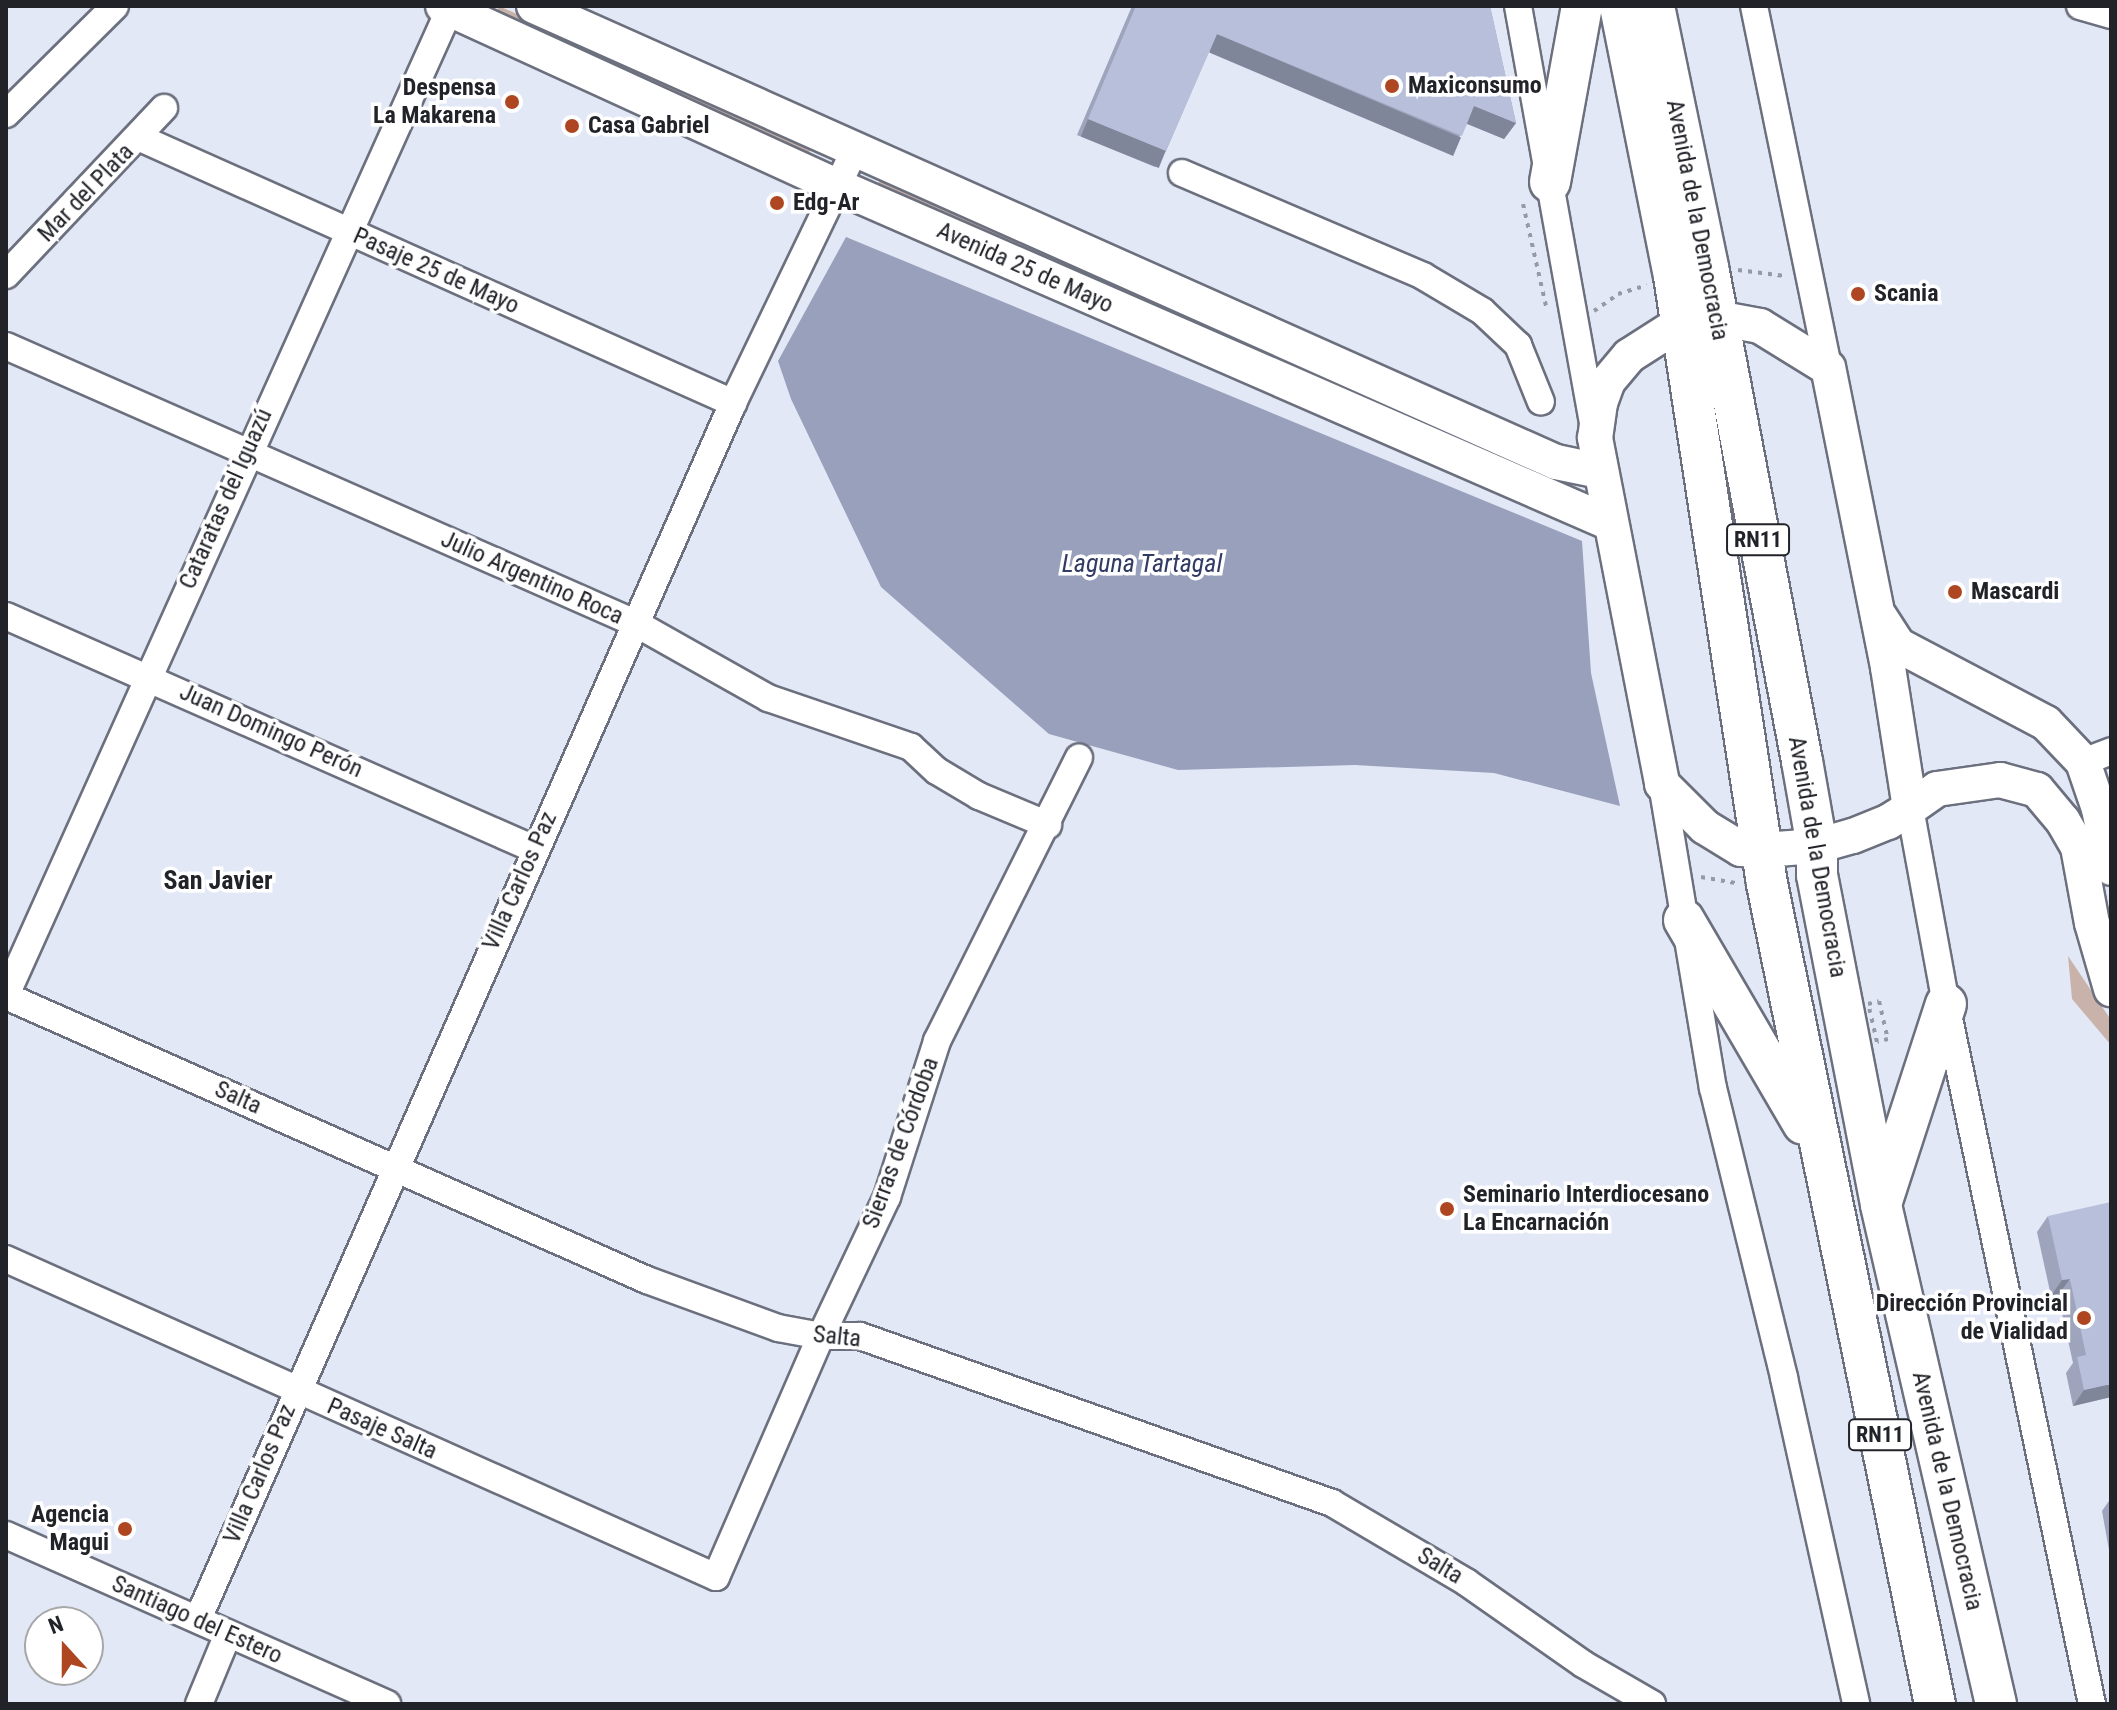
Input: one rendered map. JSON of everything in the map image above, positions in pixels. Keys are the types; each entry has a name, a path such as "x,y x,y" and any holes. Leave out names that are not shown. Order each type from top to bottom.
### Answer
{"highway":[{"path":"1536,193 1582,6"},
{"name":"Avenida de la Democracia","path":"1620,6 1674,276 1698,321 1695,403 1748,780 1935,1704"},
{"name":"Avenida de la Democracia","path":"1654,6 1698,321 1817,846 1817,875 1881,1205 1996,1704"},
{"path":"1684,920 1789,1096 1824,1165"},
{"path":"1881,1205 1946,1004"}],"main road":[{"name":"Avenida 25 de Mayo","path":"534,6 1556,462 1600,471"},
{"name":"Avenida 25 de Mayo","path":"448,7 837,186 1610,523"},
{"path":"1910,808 1878,614 1828,368 1760,326 1698,321 1629,356 1608,381 1595,438 1662,784 1705,827 1741,849 1763,850 1817,846 1877,827 1910,808 1937,789 2000,780 2037,790 2063,821 2078,847 2092,923 2111,989"},
{"path":"1878,614 1898,645 2046,723 2097,756 2099,809 2111,868"}],"street":[{"path":"6,114 115,6"},
{"path":"1518,6 1536,193 1595,438"},
{"path":"1754,6 1828,368"},
{"path":"2080,6 2111,15"},
{"name":"Cataratas del Iguazú","path":"6,995 448,7"},
{"name":"Mar del Plata","path":"6,275 140,138 164,108"},
{"name":"Pasaje 25 de Mayo","path":"140,138 733,403"},
{"name":"Villa Carlos Paz","path":"198,1619 394,1167 733,403 855,149"},
{"path":"1182,173 1423,276 1482,311 1518,345 1541,402"},
{"name":"Julio Argentino Roca","path":"6,346 635,623 768,698 911,747 937,771 969,790 1048,825"},
{"name":"Juan Domingo Perón","path":"6,616 148,676 534,849"},
{"name":"Sierras de Córdoba","path":"716,1577 821,1336 887,1197 937,1041 1079,758"},
{"path":"1662,784 1713,1088 1784,1378 1856,1704"},
{"path":"1910,808 1946,1004 2092,1704"},
{"name":"Salta","path":"6,995 647,1280 778,1328 821,1336 860,1336 1332,1503 1466,1582 1583,1664 1652,1704"},
{"name":"Pasaje Salta","path":"6,1259 716,1577"},
{"name":"Santiago del Estero","path":"6,1535 387,1704"},
{"path":"199,1704 228,1634"}],"path":[{"path":"1536,193 1548,316"},
{"path":"1727,268 1787,277"},
{"path":"1582,319 1618,294 1657,282"},
{"path":"1679,873 1741,884"}],"shaded area":[{"path":"499,6 812,146 807,157 494,18"},
{"path":"882,177 1554,478 882,187 878,184"},
{"path":"2068,956 2111,1020 2111,1045 2072,999"}],"water":[{"name":"Laguna Tartagal","path":"846,237 1582,541 1591,673 1620,806 1494,773 1355,765 1178,770 1049,734 881,587 791,399 778,361"}],"building":[{"name":"Maxiconsumo","path":"1136,6 1490,6 1516,123 1474,106 1462,136 1217,34 1166,151 1088,119"},
{"name":"Dirección Provincial de Vialidad","path":"2111,1202 2111,1384 2084,1390 2077,1357 2086,1355 2070,1279 2062,1280 2048,1216"}],"place":[{"name":"Maxiconsumo","path":"1392,86"},
{"name":"Despensa La Makarena","path":"512,102"},
{"name":"Casa Gabriel","path":"572,126"},
{"name":"Edg-Ar","path":"777,203"},
{"name":"Scania","path":"1858,294"},
{"name":"Mascardi","path":"1955,592"},
{"name":"Seminario Interdiocesano La Encarnación","path":"1447,1209"},
{"name":"Dirección Provincial de Vialidad","path":"2084,1318"},
{"name":"Agencia Magui","path":"125,1529"}],"district":[{"name":"San Javier","path":"218,881"}]}
